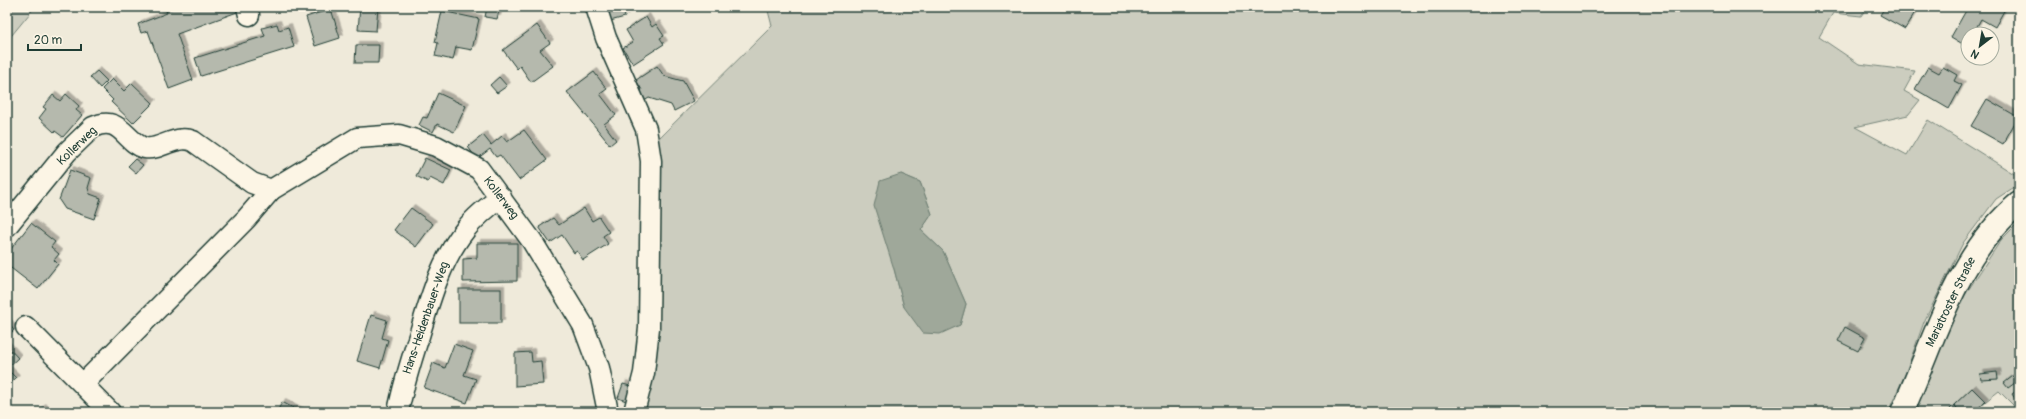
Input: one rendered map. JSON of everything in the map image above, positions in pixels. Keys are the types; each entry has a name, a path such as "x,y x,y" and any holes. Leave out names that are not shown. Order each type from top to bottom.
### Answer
{"main road":[{"name":"Mariatroster Straße","path":"1902,412 1949,302 1972,258 1994,226 2019,203"}],"street":[{"path":"596,7 606,38 646,129 651,161 649,328 644,373 634,412"},
{"name":"Kollerweg","path":"7,226 67,152 93,127 104,124 115,126 146,148 180,139 193,141 252,183 270,190"},
{"name":"Kollerweg","path":"84,383 105,364 241,224 270,190 358,138 399,135 436,146 479,169 544,259 583,325 599,368 608,412"},
{"name":"Hans-Heidenbauer-Weg","path":"398,412 403,388 423,321 439,275 450,251 473,221 500,197"},
{"path":"26,327 84,383 110,412"}],"shaded area":[{"path":"7,7 35,7 7,41"},
{"path":"767,7 1867,7 1861,16 1833,13 1819,37 1859,64 1915,71 1904,91 1920,100 1908,115 1855,127 1907,155 1928,120 2019,177 2019,184 1996,199 1963,243 1924,322 1906,372 1888,412 639,412 655,142 772,26","holes":["901,174 920,182 932,214 921,230 943,251 966,304 960,325 904,307 894,269"]},
{"path":"901,174 920,182 932,214 921,230 943,251 966,304 960,325 940,334 923,333 904,307 894,269 874,206 880,181"},
{"path":"2019,222 2019,411 1999,391 1972,412 1913,412 1961,301 2001,240"}],"building":[{"path":"176,7 239,7 240,11 177,34 193,80 169,89 148,31 141,33 138,24 167,13 166,11"},
{"path":"360,7 378,7 376,31 358,30"},
{"path":"487,7 500,7 497,19 485,17"},
{"path":"606,7 623,7 625,17 610,21"},
{"path":"1885,7 1918,7 1905,29 1880,15"},
{"path":"1968,7 2006,7 1996,26 1981,19 1977,26 1960,26 1960,42 1951,37"},
{"path":"331,9 340,38 315,46 306,17"},
{"path":"442,11 479,19 472,50 456,47 453,60 435,56 438,43 435,42"},
{"path":"646,17 652,27 656,24 664,36 660,38 664,44 633,64 623,48 633,42 626,30"},
{"path":"277,24 279,30 288,27 294,47 201,76 195,58 265,36 262,28"},
{"path":"537,25 550,43 540,50 553,66 531,82 520,66 517,69 503,50"},
{"path":"356,45 379,45 378,63 355,63"},
{"path":"657,66 664,76 683,81 694,101 674,111 671,105 649,98 641,103 636,94 642,90 636,80"},
{"path":"1928,67 1939,73 1943,67 1957,75 1954,81 1962,85 1949,109 1915,89"},
{"path":"97,71 107,81 100,88 90,77"},
{"path":"594,72 607,89 600,94 616,115 604,124 616,140 610,145 567,92"},
{"path":"499,77 507,86 497,93 490,85"},
{"path":"112,79 124,91 132,83 153,103 133,123 111,102 113,100 102,89"},
{"path":"438,93 466,106 454,132 437,124 433,132 419,125 423,117 427,118"},
{"path":"66,94 79,106 76,110 82,115 63,137 55,131 54,132 39,118 46,109 43,107 53,95 60,101"},
{"path":"1987,99 2018,117 2003,144 1971,126"},
{"path":"524,130 547,160 519,180 500,155 496,157 490,149 477,159 468,147 483,135 491,145 502,136 507,142"},
{"path":"425,158 451,170 444,185 430,178 428,182 416,176"},
{"path":"135,159 143,165 136,173 128,166"},
{"path":"70,170 91,178 88,188 90,194 101,198 94,219 65,209 59,200"},
{"path":"411,208 433,224 416,247 394,230"},
{"path":"584,208 592,221 599,217 609,232 603,236 608,244 583,260 577,251 574,253 562,235 550,243 539,227 553,218 559,225"},
{"path":"31,223 55,242 51,247 59,254 54,260 58,264 38,289 7,265 7,254"},
{"path":"477,243 517,243 517,281 463,282 463,259 477,258"},
{"path":"459,289 501,289 501,323 459,323"},
{"path":"371,315 387,320 382,338 388,340 380,368 357,361"},
{"path":"7,322 14,330 7,337"},
{"path":"1845,327 1865,338 1858,351 1838,341"},
{"path":"454,344 473,351 464,375 476,379 467,403 424,388 433,363 445,368"},
{"path":"7,346 18,358 7,368"},
{"path":"531,352 532,362 541,361 543,384 515,386 515,353"},
{"path":"7,369 16,378 7,386"},
{"path":"1997,372 1998,379 1981,380 1980,374"},
{"path":"2017,373 2019,380 2008,388 2004,383"},
{"path":"623,384 634,387 629,402 618,398"},
{"path":"1972,388 1985,401 1975,412 1961,412 1954,405"},
{"path":"2019,389 2019,398 2016,400 2012,394"},
{"path":"282,402 301,412 277,412"},
{"path":"1954,405 1961,412 1947,412"},
{"path":"42,407 48,412 38,412"}]}
